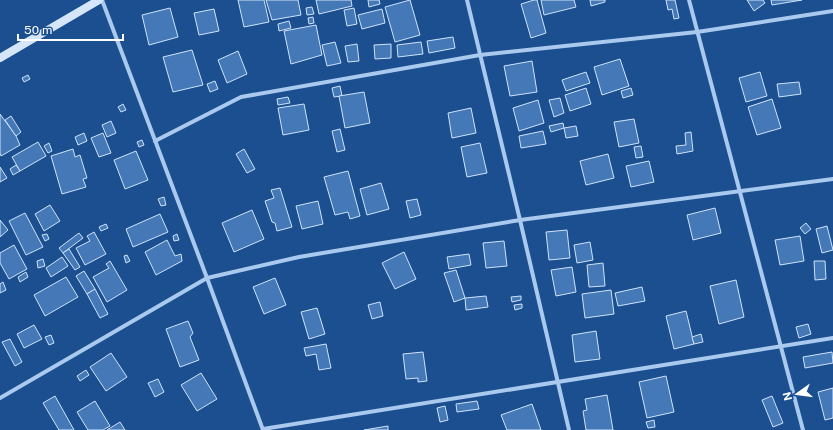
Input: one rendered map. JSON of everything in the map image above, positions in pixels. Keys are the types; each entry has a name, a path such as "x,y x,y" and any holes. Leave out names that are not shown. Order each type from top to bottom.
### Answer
{"street":[{"path":"0,58 101,0 263,429 833,338"},
{"path":"468,0 569,430"},
{"path":"689,0 803,430"},
{"path":"155,141 241,97 480,55 697,32 833,11"},
{"path":"0,398 207,278 299,257 520,220 833,179"}],"building":[{"path":"238,0 264,0 269,22 244,27"},
{"path":"266,0 298,0 301,15 272,20"},
{"path":"316,0 351,0 352,6 319,14"},
{"path":"368,0 379,0 380,4 369,7"},
{"path":"410,0 420,35 395,42 385,7"},
{"path":"537,0 546,33 531,38 521,4"},
{"path":"541,0 574,0 576,7 544,15"},
{"path":"590,0 605,0 605,2 591,6"},
{"path":"666,0 675,0 679,18 674,19 672,9 668,10"},
{"path":"747,0 763,0 765,3 754,11"},
{"path":"771,0 802,0 772,5"},
{"path":"312,7 314,14 307,15 306,8"},
{"path":"170,8 178,37 149,45 142,15"},
{"path":"354,8 357,24 347,26 344,10"},
{"path":"214,9 219,31 199,35 194,13"},
{"path":"382,9 385,23 362,29 358,15"},
{"path":"313,17 314,23 309,24 308,18"},
{"path":"289,21 291,28 279,31 278,24"},
{"path":"316,25 322,55 291,64 284,31"},
{"path":"453,37 455,48 429,53 427,41"},
{"path":"335,42 341,63 327,66 322,45"},
{"path":"421,42 423,54 398,57 397,45"},
{"path":"357,44 359,61 348,62 345,46"},
{"path":"391,44 391,58 375,59 374,45"},
{"path":"192,50 203,85 173,92 163,57"},
{"path":"238,51 247,74 227,83 218,60"},
{"path":"620,59 629,86 602,95 594,67"},
{"path":"532,61 537,92 510,96 504,66"},
{"path":"586,72 590,83 566,91 562,80"},
{"path":"760,72 767,96 746,102 739,78"},
{"path":"28,75 30,79 24,82 22,78"},
{"path":"215,81 218,89 210,92 207,84"},
{"path":"799,82 801,94 779,97 777,84"},
{"path":"340,86 342,96 334,97 332,88"},
{"path":"586,88 591,104 570,111 565,95"},
{"path":"631,88 633,95 623,98 621,91"},
{"path":"364,92 370,123 345,128 339,96"},
{"path":"288,97 290,103 278,105 277,99"},
{"path":"560,98 564,113 554,117 549,100"},
{"path":"772,99 781,128 757,135 748,107"},
{"path":"538,100 544,123 519,131 513,108"},
{"path":"123,104 126,110 121,112 118,107"},
{"path":"304,104 309,130 283,135 278,108"},
{"path":"471,108 476,133 452,138 448,113"},
{"path":"0,114 16,136 20,145 1,156 0,153"},
{"path":"11,116 21,132 16,136 5,120"},
{"path":"634,119 639,143 619,147 614,122"},
{"path":"111,121 116,133 107,137 102,125"},
{"path":"563,123 564,128 551,132 549,126"},
{"path":"576,126 578,136 566,138 564,128"},
{"path":"340,129 345,150 337,152 332,131"},
{"path":"543,131 546,144 521,148 519,136"},
{"path":"691,132 693,151 677,154 676,146 686,145 685,133"},
{"path":"84,133 87,141 78,145 75,137"},
{"path":"103,133 111,153 99,157 91,138"},
{"path":"142,140 144,145 139,147 137,142"},
{"path":"38,142 46,156 20,171 12,157"},
{"path":"49,143 52,151 48,153 44,146"},
{"path":"480,143 487,173 467,177 461,147"},
{"path":"641,146 643,157 636,158 634,147"},
{"path":"73,149 75,157 80,155 87,178 83,179 86,187 62,194 51,156"},
{"path":"244,149 255,169 247,173 236,154"},
{"path":"136,151 148,180 125,189 114,160"},
{"path":"608,154 614,178 586,185 580,161"},
{"path":"649,161 654,182 631,187 626,166"},
{"path":"16,165 20,171 13,175 10,169"},
{"path":"0,167 7,178 0,182"},
{"path":"348,171 360,216 350,219 348,212 335,215 324,177"},
{"path":"381,183 389,209 367,215 360,189"},
{"path":"280,188 292,227 277,231 275,223 272,222 265,201 274,198 271,190"},
{"path":"164,197 166,205 161,206 158,199"},
{"path":"417,199 421,215 410,218 406,201"},
{"path":"318,201 323,224 302,229 296,206"},
{"path":"50,205 60,221 44,231 35,214"},
{"path":"715,208 721,233 693,240 687,215"},
{"path":"252,210 264,239 234,252 222,223"},
{"path":"25,213 43,247 26,255 9,221"},
{"path":"160,214 168,232 133,247 126,229"},
{"path":"0,220 8,230 0,237"},
{"path":"806,223 811,229 805,234 800,228"},
{"path":"106,224 108,228 101,231 99,227"},
{"path":"827,226 833,250 822,253 816,229"},
{"path":"567,230 570,258 549,260 546,232"},
{"path":"94,232 106,254 85,265 76,248 90,241 87,236"},
{"path":"79,233 83,238 63,253 59,248"},
{"path":"47,234 49,239 45,241 42,235"},
{"path":"177,234 179,240 174,241 173,236"},
{"path":"800,236 804,261 780,265 775,240"},
{"path":"167,240 175,256 181,254 182,261 156,275 145,252"},
{"path":"504,241 507,266 486,268 483,243"},
{"path":"590,242 593,260 577,263 574,245"},
{"path":"14,245 27,269 9,279 0,263 0,253"},
{"path":"69,249 80,267 75,270 63,253"},
{"path":"404,252 416,279 395,289 382,263"},
{"path":"469,254 471,265 449,269 447,257"},
{"path":"127,255 130,261 126,263 124,256"},
{"path":"62,257 68,266 51,277 46,268"},
{"path":"43,259 45,266 38,268 37,261"},
{"path":"110,261 127,290 107,302 93,277 109,268 106,264"},
{"path":"814,261 825,261 826,279 815,280"},
{"path":"603,263 605,286 589,287 587,265"},
{"path":"572,267 576,292 556,296 551,270"},
{"path":"456,270 465,298 454,302 444,273"},
{"path":"84,271 95,289 87,294 76,276"},
{"path":"26,272 28,277 20,282 18,277"},
{"path":"66,277 78,297 45,316 34,295"},
{"path":"275,278 286,305 264,314 253,287"},
{"path":"736,280 744,317 719,324 710,286"},
{"path":"3,282 6,290 0,293 0,284"},
{"path":"642,287 645,301 618,306 615,293"},
{"path":"95,289 108,314 100,318 87,294"},
{"path":"611,290 614,314 585,318 582,294"},
{"path":"486,296 488,307 466,310 465,298"},
{"path":"521,296 521,300 512,302 511,297"},
{"path":"380,302 383,316 372,319 368,305"},
{"path":"522,304 522,308 515,310 514,305"},
{"path":"317,308 325,334 309,339 301,312"},
{"path":"686,311 694,344 674,349 666,316"},
{"path":"188,321 193,333 190,337 199,360 180,367 166,329"},
{"path":"808,324 811,334 799,338 796,327"},
{"path":"34,325 42,339 24,348 17,334"},
{"path":"596,331 600,359 575,362 572,335"},
{"path":"701,334 703,342 694,344 692,337"},
{"path":"51,335 54,343 49,345 45,337"},
{"path":"10,339 22,362 15,366 2,342"},
{"path":"326,344 331,368 319,370 316,354 306,356 304,348"},
{"path":"423,352 427,381 418,382 418,378 406,379 403,354"},
{"path":"832,352 833,363 805,368 803,357"},
{"path":"111,353 127,377 106,391 90,367"},
{"path":"86,370 89,375 80,381 77,376"},
{"path":"201,373 217,399 197,411 181,385"},
{"path":"666,376 674,412 647,418 639,382"},
{"path":"158,379 164,392 155,397 148,383"},
{"path":"833,388 833,418 825,420 818,392"},
{"path":"607,395 613,430 586,430 583,411 587,410 585,399"},
{"path":"55,396 74,430 59,430 43,403"},
{"path":"772,396 783,423 773,427 762,400"},
{"path":"95,401 110,426 103,430 88,430 77,412"},
{"path":"477,401 479,409 457,412 456,404"},
{"path":"532,404 541,430 507,430 501,415"},
{"path":"445,406 448,420 440,422 437,408"},
{"path":"654,420 655,427 648,428 646,422"},
{"path":"120,422 125,430 107,430"},
{"path":"388,426 388,430 364,430"}]}
